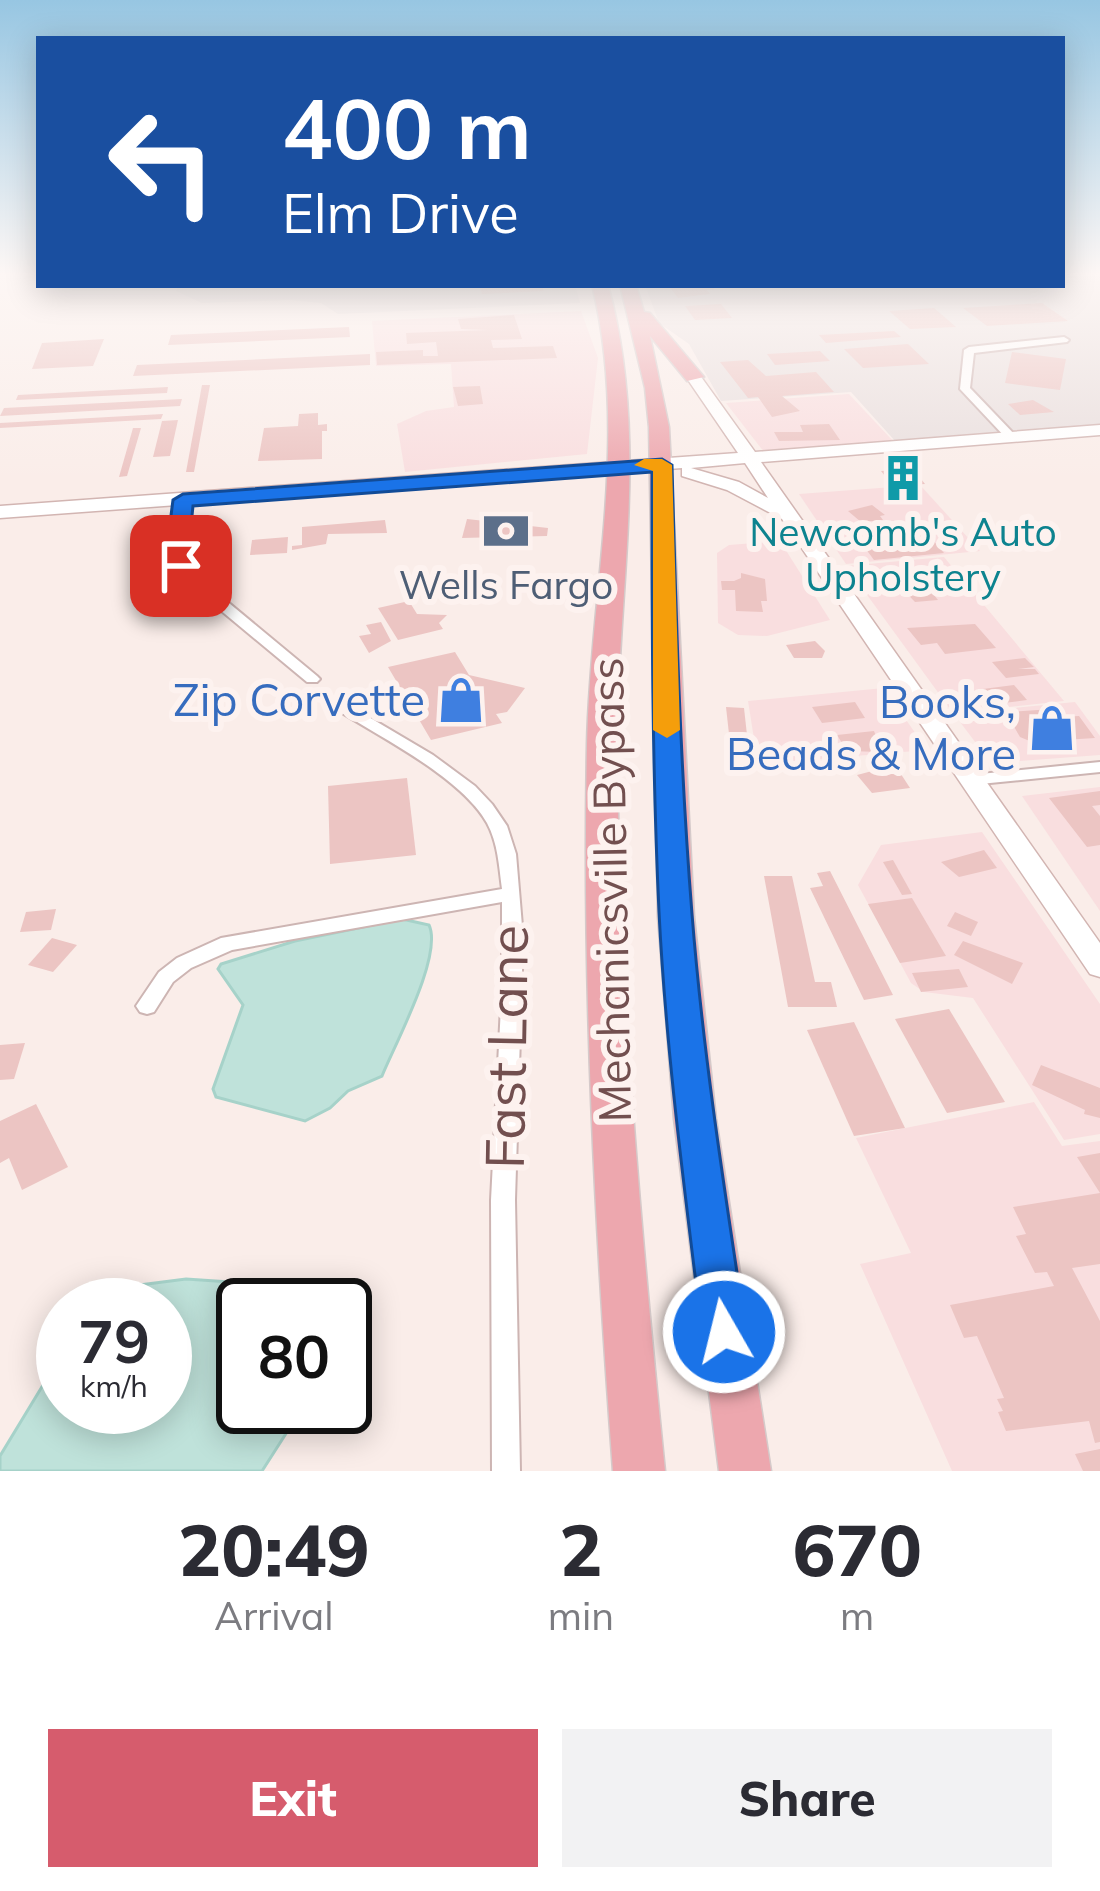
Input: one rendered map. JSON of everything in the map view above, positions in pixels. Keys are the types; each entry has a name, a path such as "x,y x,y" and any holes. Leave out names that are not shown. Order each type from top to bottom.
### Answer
{"highway":[{"name":"Mechanicsville Bypass","path":"612,343 618,466 602,722 602,846 608,1065 639,1471"},
{"name":"Mechanicsville Bypass","path":"644,343 655,388 662,465 665,704 676,916 695,1119 745,1471"},
{"path":"666,343 694,377"}],"main road":[{"path":"694,377 1100,966"},
{"path":"0,512 751,460 1100,430"},
{"path":"662,465 733,486 790,518"}],"street":[{"path":"1011,437 965,388 969,350 1039,343"},
{"path":"183,500 177,554 188,576 312,679"},
{"name":"Fast Lane","path":"340,705 481,801 503,837 510,894 504,1164 506,1471"},
{"path":"970,780 1100,767"},
{"path":"147,1006 166,977 227,943 510,894"}],"shaded area":[{"path":"374,343 592,343 598,358 587,454 405,472 397,424 426,411 454,407 451,364 376,366"},
{"path":"1100,343 1100,425 896,442 851,392 721,401 689,344"},
{"path":"849,394 893,441 764,452 726,403"},
{"path":"920,485 980,551 846,564 799,494"},
{"path":"780,541 830,620 767,636 738,635 718,623 717,553 729,545"},
{"path":"944,557 1064,701 953,713 846,566"},
{"path":"884,688 927,750 758,764 748,701"},
{"path":"1075,702 1100,736 1100,755 991,763 954,714"},
{"path":"1100,787 1100,911 1022,796"},
{"path":"982,832 1100,1004 1100,1134 1064,1140 973,998 924,992 911,983 858,885 881,845"},
{"path":"1034,1102 1062,1146 1100,1141 1100,1471 952,1471 860,1264 911,1253 856,1138"}],"water":[{"path":"402,919 429,925 430,956 382,1076 348,1091 330,1108 305,1121 216,1097 213,1089 243,1005 218,969 221,964 295,941"},
{"path":"192,1279 216,1281 216,1434 286,1434 262,1471 0,1471 0,1456 36,1397 36,1434 192,1434"}],"building":[{"path":"42,343 103,343 93,366 32,369"},
{"path":"436,343 492,343 493,348 553,346 557,358 377,365 376,352 423,350 423,356 438,356"},
{"path":"908,344 929,364 863,368 844,349"},
{"path":"820,351 830,361 775,365 767,354"},
{"path":"1012,352 1066,359 1060,390 1005,383"},
{"path":"370,354 370,365 133,376 137,365"},
{"path":"748,360 766,376 816,372 834,392 782,396 800,411 772,417 758,397 748,398 720,362"},
{"path":"202,385 210,385 194,472 186,472"},
{"path":"480,386 483,404 458,406 453,387"},
{"path":"168,387 167,393 16,400 18,395"},
{"path":"182,399 180,406 0,416 4,408"},
{"path":"1033,400 1054,412 1020,415 1008,404"},
{"path":"318,413 318,425 327,424 327,431 322,431 322,459 258,461 264,428 298,426 299,414"},
{"path":"163,414 161,419 0,428 0,423"},
{"path":"178,420 170,456 153,457 162,421"},
{"path":"829,424 840,440 779,441 774,432 803,432 800,425"},
{"path":"133,428 141,428 127,476 119,477"},
{"name":"Newcomb's Auto Upholstery","path":"913,469 925,484 893,486 881,471"},
{"path":"872,505 885,515 880,516 883,520 861,522 848,511"},
{"name":"Wells Fargo","path":"467,519 548,528 547,536 462,538"},
{"path":"385,520 387,533 328,534 326,544 292,550 302,545 302,527"},
{"path":"918,523 944,553 874,560 851,529"},
{"path":"288,537 287,553 250,555 252,540"},
{"path":"741,573 765,579 763,612 736,611 735,590 722,590 721,581 734,581"},
{"path":"918,575 938,600 915,602 895,577"},
{"path":"409,601 417,614 447,615 439,623 443,629 398,640 378,608"},
{"path":"381,622 391,641 369,653 359,636 371,634 366,625"},
{"path":"975,624 996,648 945,654 937,643 921,645 907,628"},
{"path":"815,641 825,651 822,658 794,658 786,645"},
{"name":"Zip Corvette","path":"455,652 469,675 525,688 507,712 496,714 502,723 431,740 388,667"},
{"path":"1025,658 1034,667 1018,669 1035,669 1039,674 1006,678 992,662"},
{"path":"1014,685 1027,700 988,705 975,690"},
{"path":"855,702 865,718 822,723 812,707"},
{"path":"726,707 744,708 747,735 729,734"},
{"name":"Books, Beads & More","path":"1052,709 1057,715 1028,719 1079,716 1095,738 1032,742 1020,737 1010,720 1014,719 1009,712"},
{"path":"874,731 882,752 847,751 837,735"},
{"path":"734,739 749,740 752,768 737,767"},
{"path":"895,765 910,788 872,793 857,775"},
{"path":"407,778 416,855 330,864 328,786"},
{"path":"1100,791 1100,805 1092,806 1100,816 1100,845 1087,847 1049,798"},
{"path":"984,850 997,868 959,877 941,862"},
{"path":"893,860 912,894 902,895 883,862"},
{"path":"830,871 893,995 864,1000 810,888 823,886 817,873"},
{"path":"764,876 792,876 815,982 831,982 837,1007 788,1007"},
{"path":"912,898 946,956 900,963 868,904"},
{"path":"56,909 51,930 20,932 26,912"},
{"path":"955,912 978,922 971,936 947,926"},
{"path":"52,938 77,945 53,972 28,965"},
{"path":"963,941 1023,963 1012,984 954,955"},
{"path":"959,969 968,987 921,992 912,973"},
{"path":"949,1009 1005,1102 947,1113 895,1019"},
{"path":"854,1022 905,1128 854,1136 807,1030"},
{"path":"25,1043 14,1079 0,1080 0,1045"},
{"path":"1041,1065 1100,1088 1100,1118 1032,1085"},
{"path":"36,1104 68,1167 22,1190 9,1158 0,1163 0,1121"},
{"path":"1100,1153 1100,1193 1077,1157"},
{"path":"1100,1193 1100,1264 1072,1268 1100,1321 1100,1442 1095,1443 1089,1421 1006,1431 997,1399 1004,1398 977,1336 964,1338 950,1305 1054,1286 1047,1272 1035,1273 1016,1236 1026,1234 1013,1207"},
{"path":"1100,1449 1100,1471 1083,1471 1075,1454"}],"slow traffic":[{"path":"644,465 662,465 667,730"}],"place":[{"name":"Newcomb's Auto Upholstery","path":"903,478"},
{"name":"Wells Fargo","path":"506,531"},
{"name":"Zip Corvette","path":"461,700"},
{"name":"Books, Beads & More","path":"1052,728"}],"route":[{"path":"181,566 177,554 183,500 357,490 529,471 662,465 665,704 676,916 695,1119 724,1332"}]}
